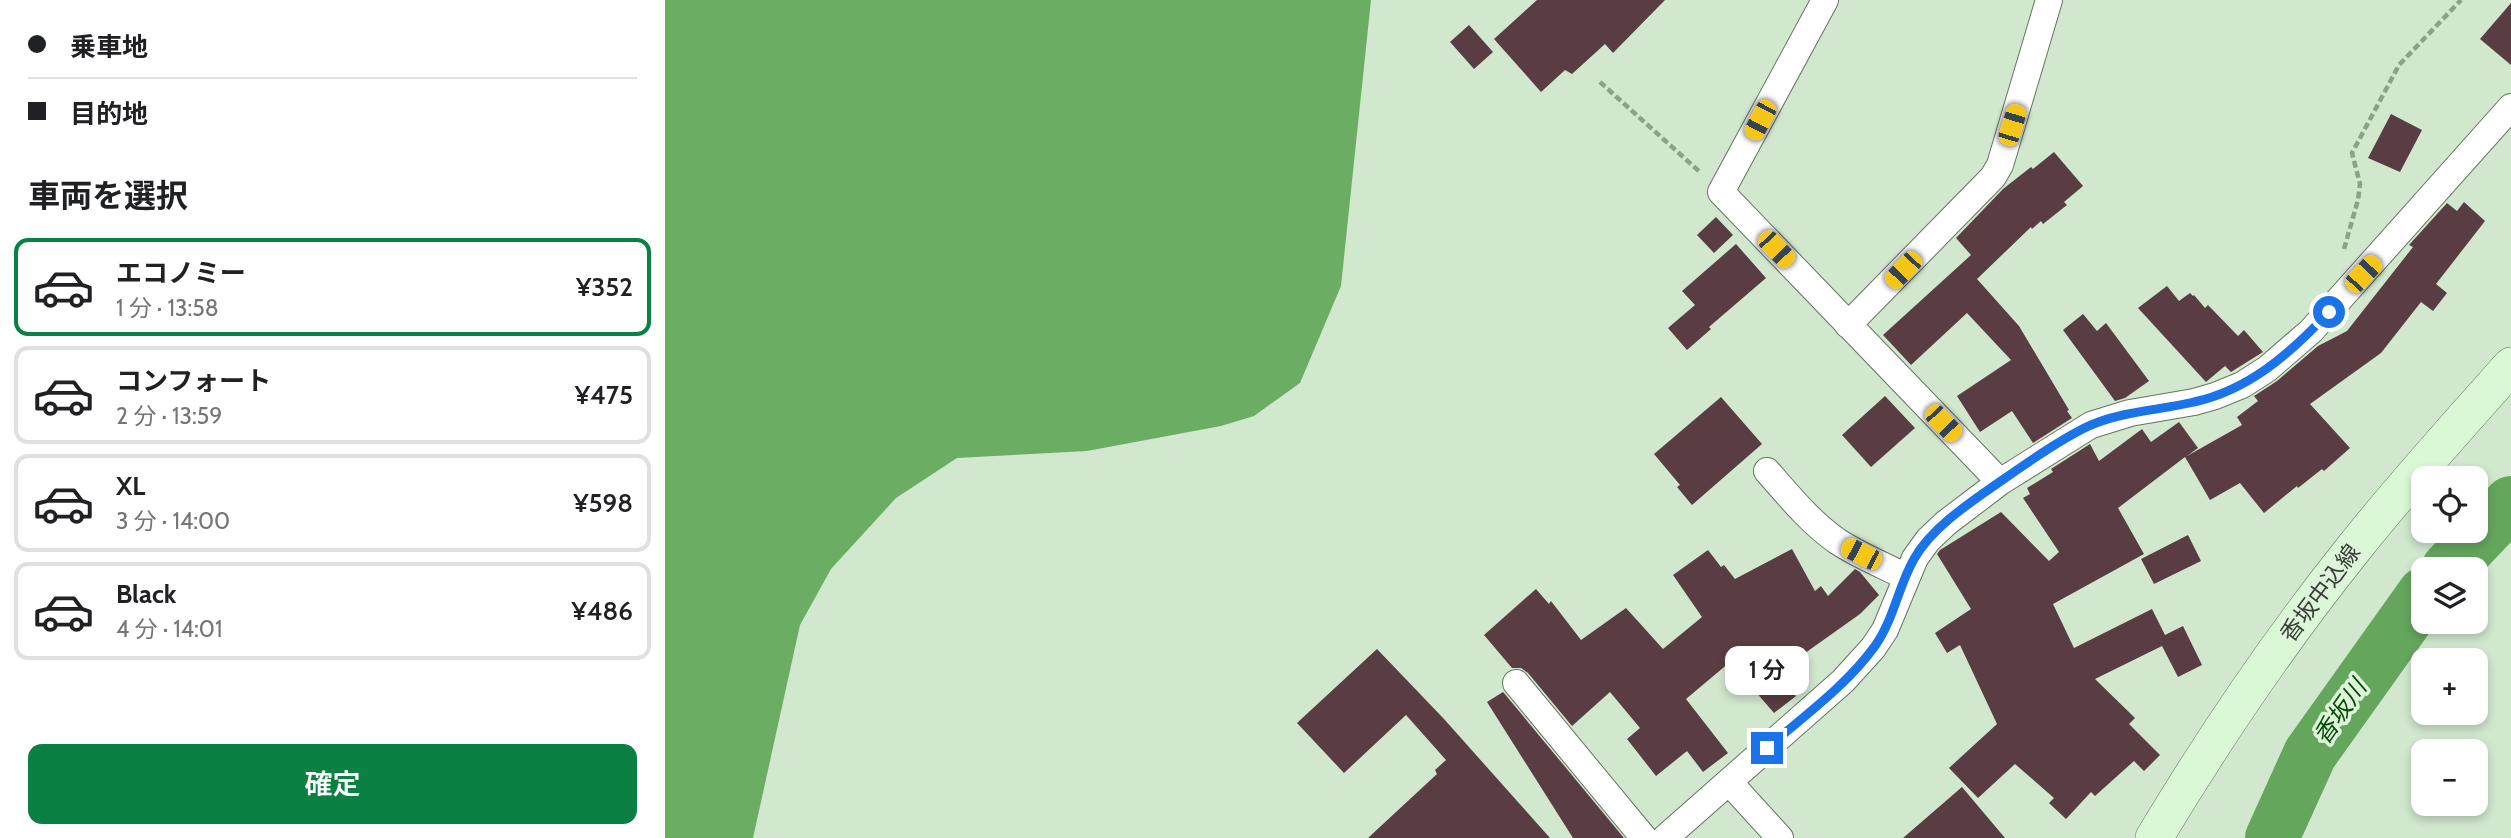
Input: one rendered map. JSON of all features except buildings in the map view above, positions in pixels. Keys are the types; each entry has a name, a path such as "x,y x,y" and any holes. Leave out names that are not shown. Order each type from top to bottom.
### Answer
{"main road":[{"name":"香坂中込線","path":"2154,838 2282,643 2353,549 2511,366"}],"street":[{"path":"1825,0 1721,192 2000,482"},
{"path":"1848,325 1993,177 2000,165 2049,0"},
{"path":"1665,838 1843,681 1873,648 1885,630 1915,558 1929,540 2000,482 2091,425 2119,416 2215,396 2242,385 2267,369 2311,331 2511,107"},
{"path":"1767,471 1803,513 1839,542 1906,577"},
{"path":"1516,683 1644,838"},
{"path":"1729,782 1780,838"}],"path":[{"path":"2339,257 2345,248 2360,184 2352,153 2399,65 2461,0"},
{"path":"1601,82 1684,158"}],"green space":[{"path":"665,0 1371,0 1341,286 1300,383 1254,416 1221,426 1087,451 957,458 896,498 831,569 800,625 753,838 665,838"}],"waterway":[{"name":"香坂川","path":"2459,557 2511,503"},
{"name":"香坂川","path":"2272,838 2310,754 2411,612"}],"route":[{"path":"1767,748 1843,681 1873,648 1885,630 1915,558 1946,523 2000,482 2091,425 2109,418 2194,402 2242,385 2292,349 2329,312"}]}
